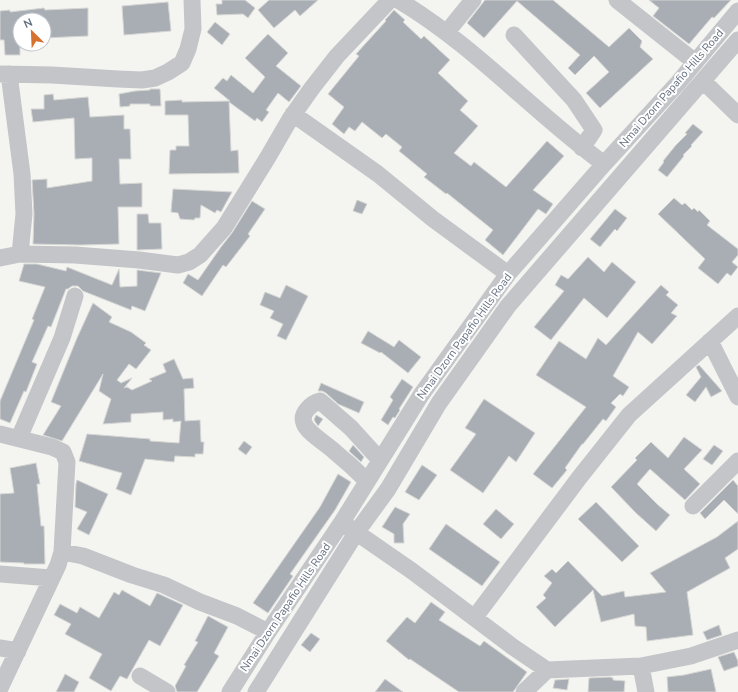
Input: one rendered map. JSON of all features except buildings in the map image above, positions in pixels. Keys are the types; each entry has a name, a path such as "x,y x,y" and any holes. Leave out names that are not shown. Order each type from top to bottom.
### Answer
{"street":[{"path":"20,254 24,214 22,174 5,74 142,80 154,78 168,72 182,63 188,49 193,29 192,0"},
{"path":"0,258 20,254 75,256 139,260 178,265 189,262 200,256 224,228 293,114 312,88 338,56 390,0"},
{"path":"398,0 447,32 498,74 538,111 582,148 604,164"},
{"path":"447,32 473,0"},
{"path":"617,0 695,62"},
{"name":"Nmai Dzorn Papafio Hills Road","path":"230,692 268,632 342,522 421,395 508,274 678,82 738,11"},
{"path":"514,35 574,100 594,130 582,148"},
{"name":"Nmai Dzorn Papafio Hills Road","path":"256,692 356,533 388,489 439,403 508,306 738,40"},
{"path":"703,81 738,115"},
{"path":"293,114 378,174 433,219 508,274"},
{"path":"19,438 62,338 76,296"},
{"path":"475,617 578,478 629,416 738,316"},
{"path":"710,341 738,397"},
{"path":"367,481 306,428 303,421 304,414 314,403 320,401 351,428 380,460"},
{"path":"335,452 351,428"},
{"path":"0,434 52,447 63,452 67,462 62,552 0,688"},
{"path":"693,506 738,461"},
{"path":"342,522 475,617 513,647 547,670 641,666 690,656 738,640"},
{"path":"62,552 83,556 132,575 164,585 200,602 237,616 268,632"},
{"path":"0,574 51,578"},
{"path":"0,648 18,651"},
{"path":"641,666 646,692"},
{"path":"524,692 547,670"},
{"path":"140,676 167,692"}]}
